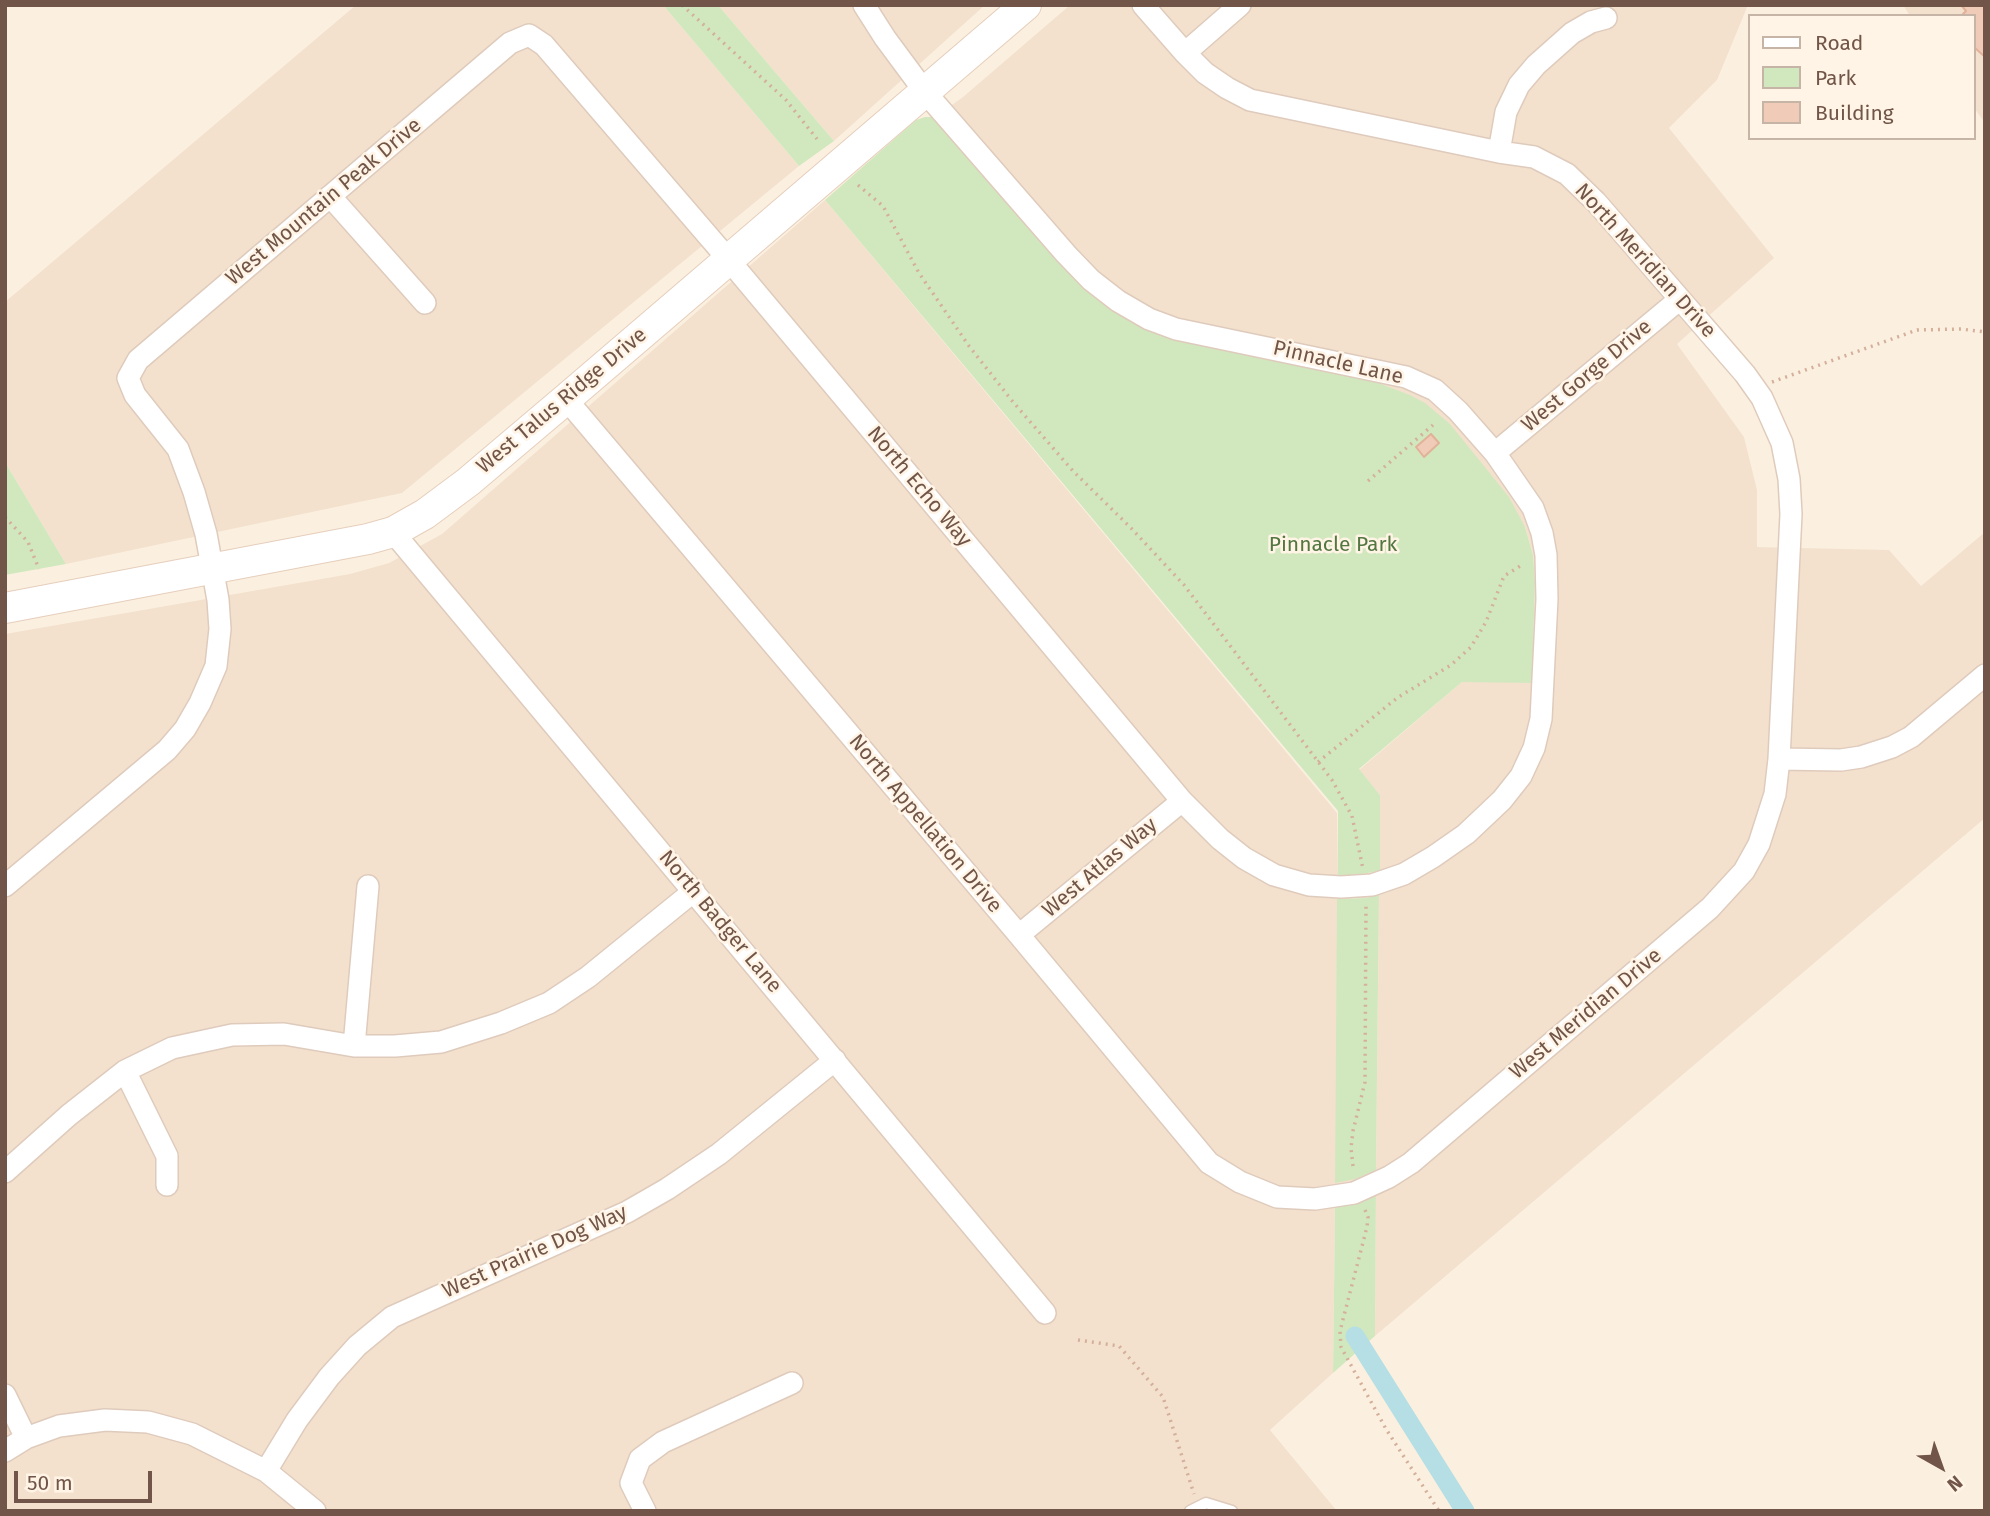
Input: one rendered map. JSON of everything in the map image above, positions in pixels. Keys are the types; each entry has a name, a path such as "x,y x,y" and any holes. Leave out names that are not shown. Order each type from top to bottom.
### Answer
{"street":[{"name":"Pinnacle Lane","path":"864,5 884,38 925,92 1091,281 1149,319 1176,329 1406,377 1435,390 1458,411 1495,453 1533,509 1542,533 1546,555 1547,599 1541,719 1534,748 1521,776 1502,800 1466,834 1433,858 1404,874 1365,886 1341,887"},
{"name":"West Talus Ridge Drive","path":"5,608 368,539 393,532 425,514 468,482 1026,5"},
{"name":"North Meridian Drive","path":"1143,5 1205,74 1250,100 1534,157 1567,174 1596,202 1745,374 1762,398 1782,443 1790,479 1779,759"},
{"path":"1185,53 1240,5"},
{"path":"1499,152 1506,112 1519,85 1536,65 1572,33 1591,22 1606,18"},
{"name":"West Mountain Peak Drive","path":"212,570 197,502 178,449 135,395 128,379 138,360 510,43 529,35"},
{"name":"North Echo Way","path":"529,35 544,45 728,259 1182,801 1220,839 1244,858 1274,875 1309,885 1341,887"},
{"path":"330,196 425,303"},
{"name":"West Gorge Drive","path":"1495,453 1679,299"},
{"name":"North Appellation Drive","path":"566,399 1209,1163 1240,1182 1276,1197 1315,1199"},
{"name":"North Badger Lane","path":"393,532 1045,1313"},
{"path":"5,886 167,750 185,729 216,666 220,629 212,570"},
{"path":"1779,759 1841,760 1892,747 1911,737 1985,675"},
{"name":"West Meridian Drive","path":"1315,1199 1354,1193 1389,1177 1411,1163 1710,908 1744,871 1759,844 1775,794 1779,759"},
{"name":"West Atlas Way","path":"1019,935 1182,801"},
{"path":"354,1046 368,886"},
{"path":"5,1172 69,1115 125,1071 172,1048 232,1035 284,1034 354,1046 441,1042 501,1023 549,1003 588,977 694,891"},
{"name":"West Prairie Dog Way","path":"266,1471 297,1420 329,1377 357,1346 392,1317 626,1212 667,1189 719,1154 835,1060"},
{"path":"125,1071 167,1156 167,1185"},
{"path":"645,1511 631,1483 640,1459 663,1442 792,1383"},
{"path":"5,1395 26,1438"},
{"path":"5,1451 26,1438 60,1426 105,1420 148,1422 192,1434 266,1471 315,1511"}],"lane":[{"path":"1190,1511 1206,1503 1232,1511"}],"path":[{"path":"682,5 786,100 817,139"},
{"path":"858,185 883,206 919,273 984,365 1073,471 1184,585 1332,780 1352,816 1365,886 1365,1082 1353,1131 1353,1167"},
{"path":"1764,385 1917,330 1961,329 1985,332"},
{"path":"1368,481 1433,425"},
{"path":"5,517 28,542 39,569"},
{"path":"1318,762 1397,698 1451,665 1471,647 1486,622 1504,576 1522,565"},
{"path":"1365,1210 1368,1217 1367,1227 1340,1331 1341,1347 1386,1429 1439,1511"},
{"path":"1078,1340 1119,1346 1163,1396 1194,1494"}],"shaded area":[{"path":"356,5 663,5 799,166 402,493 66,564 5,462 5,302"},
{"path":"718,5 985,5 834,141"},
{"path":"1070,5 1748,5 1717,80 1669,128 1774,258 1677,344 1744,437 1757,490 1757,547 1889,550 1921,586 1985,532 1985,818 1375,1336 1376,1195 1362,1201 1335,1204 1333,1373 1270,1430 1337,1511 5,1511 5,634 350,574 389,563 442,534 825,200 1337,813 1338,875 1379,871 1380,795 1359,770 1462,682 1532,682 1535,582 1533,555 1525,527 1370,380 1190,343 1149,329 935,117 963,97","holes":["1379,895 1376,1170 1338,899"]},
{"path":"1903,5 1985,5 1985,123 1976,111 1976,14 1909,14"}],"green space":[{"path":"663,5 718,5 834,141 799,166"},
{"name":"Pinnacle Park","path":"935,117 1149,329 1190,343 1370,380 1410,395 1425,403 1450,424 1509,497 1525,527 1533,555 1535,582 1532,683 1462,682 1359,769 1380,795 1380,871 1338,876 1338,811 825,200 916,120"},
{"path":"5,462 66,564 5,575"},
{"path":"1379,894 1376,1170 1355,1179 1335,1183 1337,899 1366,898"},
{"path":"1376,1194 1375,1336 1333,1373 1335,1204 1362,1201"}],"building":[{"path":"1961,5 1985,5 1985,57 1976,49 1976,14 1963,14 1966,11"},
{"path":"1431,434 1439,443 1424,457 1416,447"}],"waterway":[{"path":"1355,1336 1465,1511"}]}
